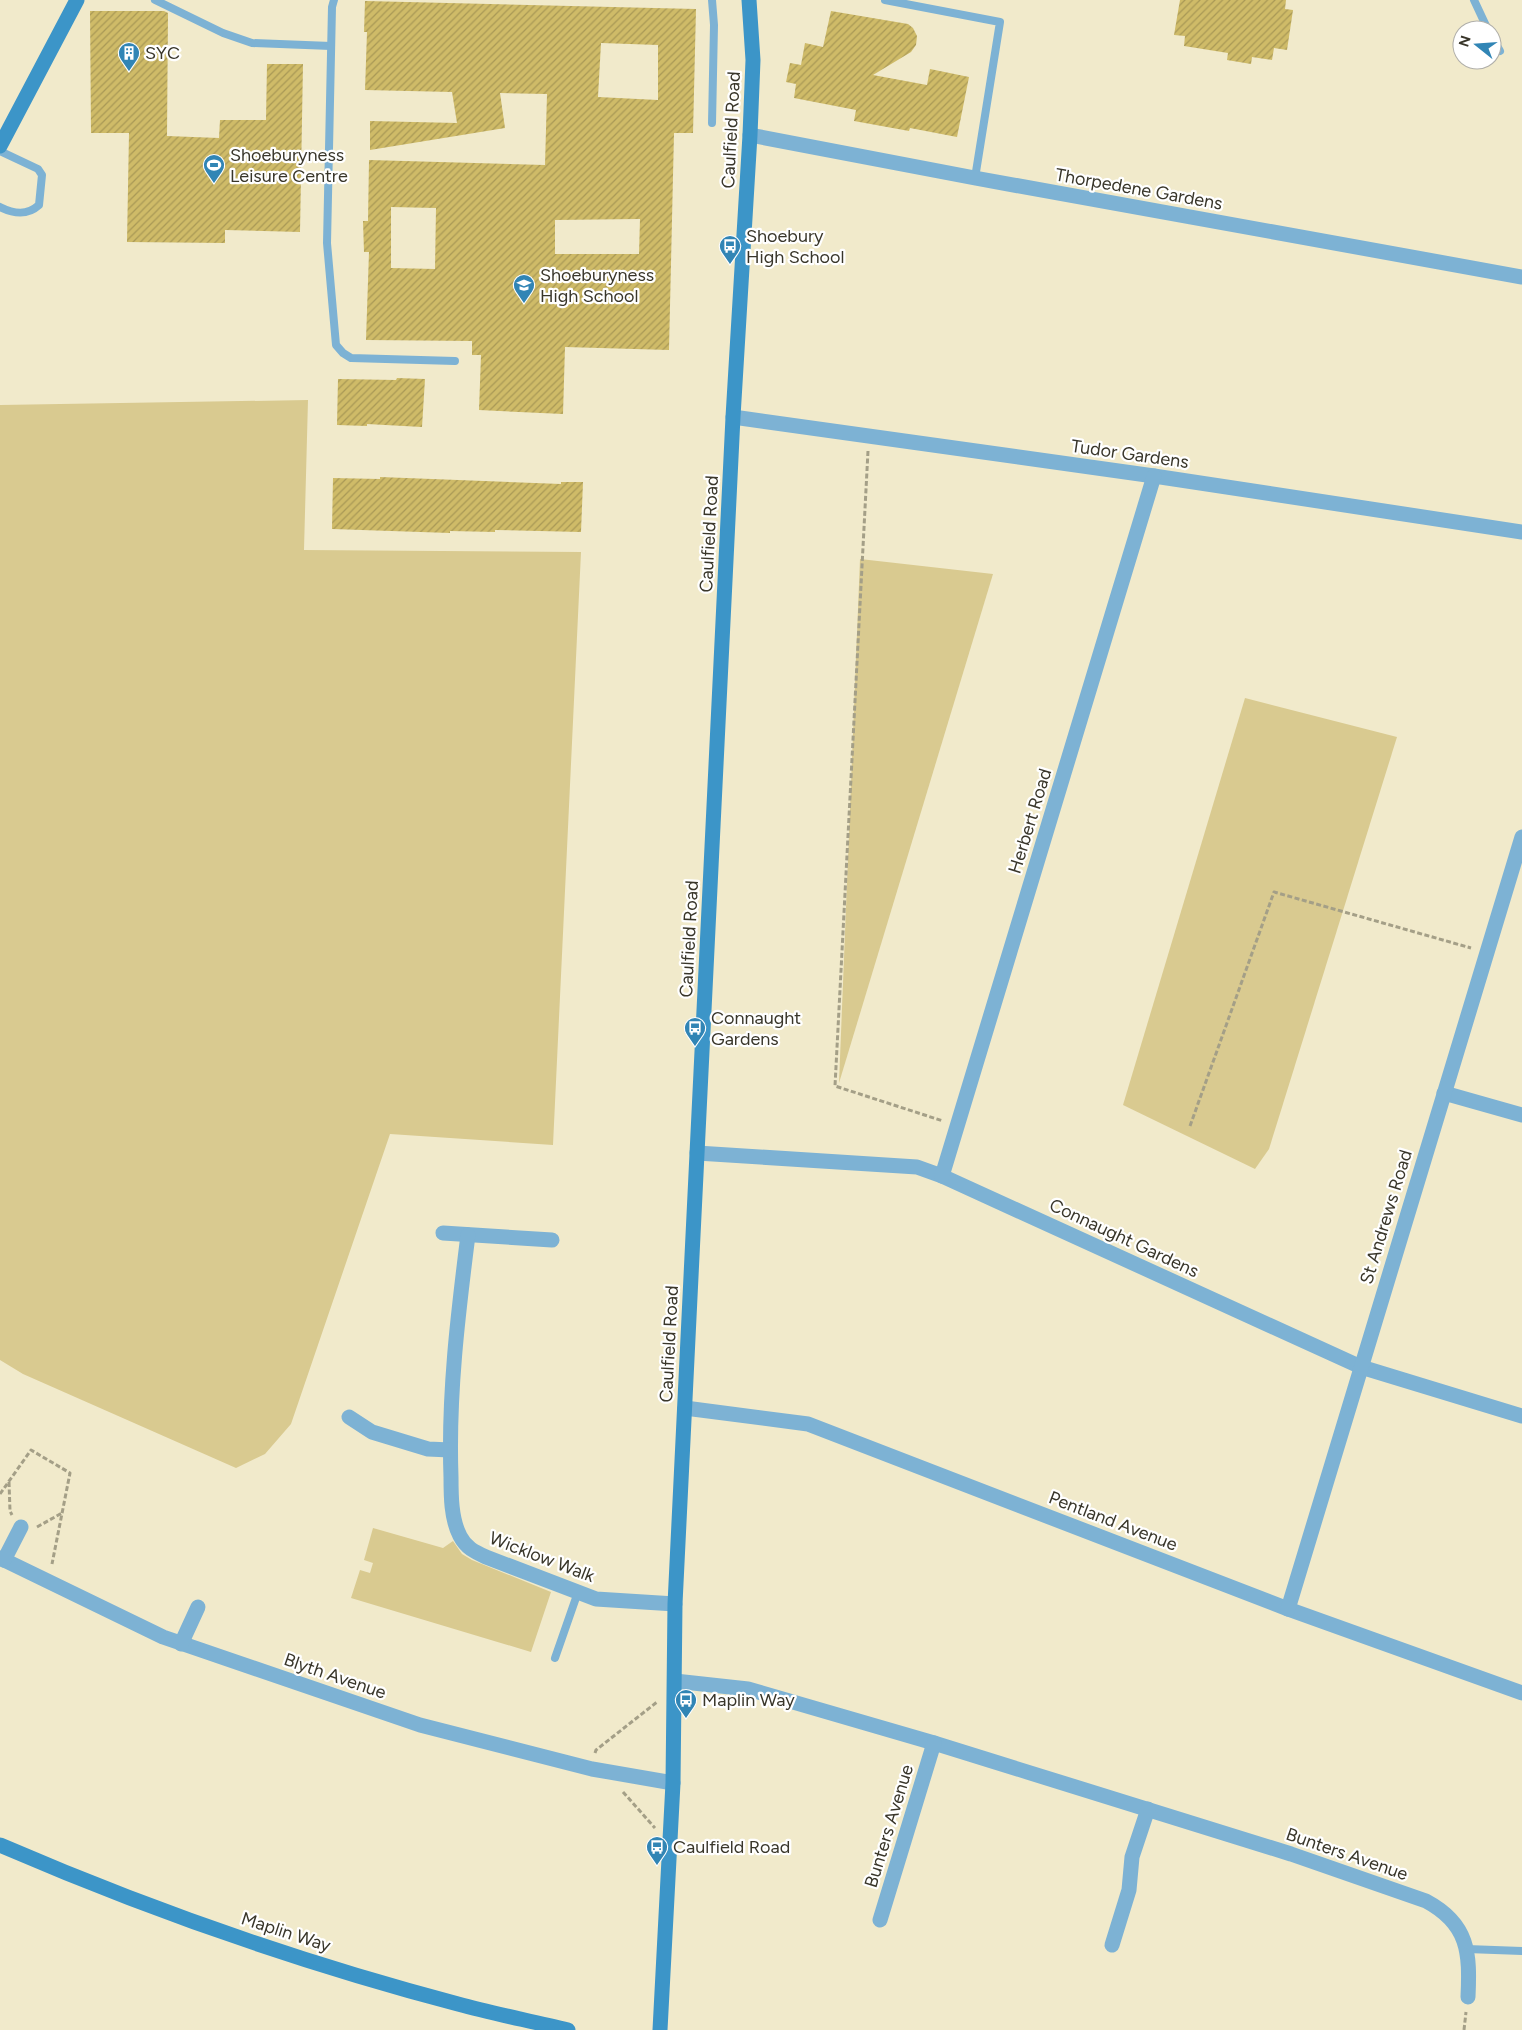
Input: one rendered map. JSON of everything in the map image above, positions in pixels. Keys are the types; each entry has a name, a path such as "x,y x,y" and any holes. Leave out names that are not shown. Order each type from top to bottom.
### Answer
{"street":[{"path":"0,146 77,0"},
{"name":"Caulfield Road","path":"660,2030 673,1783 675,1604 733,417 750,135 753,60 749,0"},
{"name":"Thorpedene Gardens","path":"750,135 975,178 1522,277"},
{"name":"Tudor Gardens","path":"733,417 1154,476 1522,532"},
{"name":"Herbert Road","path":"942,1176 1154,476"},
{"name":"St Andrews Road","path":"1288,1609 1522,837"},
{"path":"1444,1093 1522,1115"},
{"name":"Connaught Gardens","path":"697,1153 917,1167 942,1176 1361,1367 1522,1416"},
{"path":"443,1233 552,1240"},
{"name":"Wicklow Walk","path":"468,1234 460,1300 450,1450 452,1496 455,1519 460,1536 469,1549 596,1599 675,1604"},
{"name":"Pentland Avenue","path":"685,1408 808,1424 1288,1609 1522,1693"},
{"path":"348,1417 369,1438 428,1449 450,1450"},
{"path":"2,1559 21,1527"},
{"name":"Blyth Avenue","path":"2,1559 163,1637 420,1725 592,1769 673,1783"},
{"path":"181,1644 198,1607"},
{"name":"Bunters Avenue","path":"674,1688 748,1689 934,1743 1148,1809 1291,1854 1426,1901 1441,1909 1453,1920 1462,1934 1467,1949 1469,1966 1468,1997"},
{"name":"Bunters Avenue","path":"880,1920 934,1743"},
{"path":"1112,1945 1129,1890 1132,1856 1148,1809"},
{"name":"Maplin Way","path":"0,1845 162,1910 281,1951 450,2002 568,2030"}],"lane":[{"path":"155,0 223,34 252,43 332,46"},
{"path":"334,0 327,243 336,344 343,353 351,358 455,361"},
{"path":"712,0 714,26 712,123"},
{"path":"886,0 1000,22 975,178"},
{"path":"1474,0 1483,20"},
{"path":"0,151 38,169 42,175 39,205 31,213 17,213 0,207"},
{"path":"555,1658 578,1592"},
{"path":"1467,1949 1522,1951"}],"path":[{"path":"869,436 835,1086 958,1126"},
{"path":"1190,1126 1274,892 1486,952"},
{"path":"0,1494 31,1450 70,1473 49,1582"},
{"path":"592,1769 596,1750 674,1688"},
{"path":"622,1775 620,1788 653,1828 670,1831"}],"shaded area":[{"path":"308,400 304,550 581,552 553,1145 390,1134 291,1424 265,1454 236,1468 23,1374 0,1360 0,405"},
{"path":"860,559 993,574 839,1083"},
{"path":"1245,698 1397,737 1269,1149 1255,1169 1123,1105"},
{"path":"373,1528 443,1548 453,1541 462,1554 472,1560 551,1592 531,1652 351,1598 360,1570 370,1573 373,1563 364,1560"}],"building":[{"path":"1180,0 1286,0 1285,9 1293,10 1287,50 1274,48 1272,60 1252,57 1251,64 1227,60 1228,53 1184,46 1185,36 1174,35"},
{"path":"365,1 696,9 693,133 674,133 669,350 565,347 563,414 479,410 481,355 472,355 472,341 366,340 369,252 364,252 363,221 368,221 369,160 545,165 547,94 500,93 505,128 370,150 370,121 457,123 452,92 365,90 367,32 364,32","holes":["601,43 658,45 658,100 598,97","391,207 436,208 435,269 391,268","640,219 639,254 555,254 555,220"]},
{"name":"Shoeburyness Leisure Centre","path":"90,11 164,11 168,13 167,136 219,138 220,120 266,120 267,64 303,64 300,232 225,230 225,243 127,242 129,133 91,133"},
{"path":"831,11 908,24 913,28 917,36 916,45 911,52 873,75 927,85 930,69 969,77 957,137 910,128 909,131 854,121 856,110 794,98 796,84 786,82 790,63 801,65 805,43 823,47"},
{"path":"397,378 425,379 422,427 367,424 367,426 337,425 338,379 396,380"},
{"path":"380,477 561,484 561,482 583,482 581,532 495,530 495,532 450,531 450,533 332,529 333,478 380,479"}],"place":[{"name":"SYC","path":"129,72"},
{"name":"Shoeburyness Leisure Centre","path":"214,184"},
{"name":"Shoebury High School","path":"730,265"},
{"name":"Shoeburyness High School","path":"524,304"},
{"name":"Connaught Gardens","path":"695,1047"},
{"name":"Maplin Way","path":"686,1719"},
{"name":"Caulfield Road","path":"657,1866"}]}
